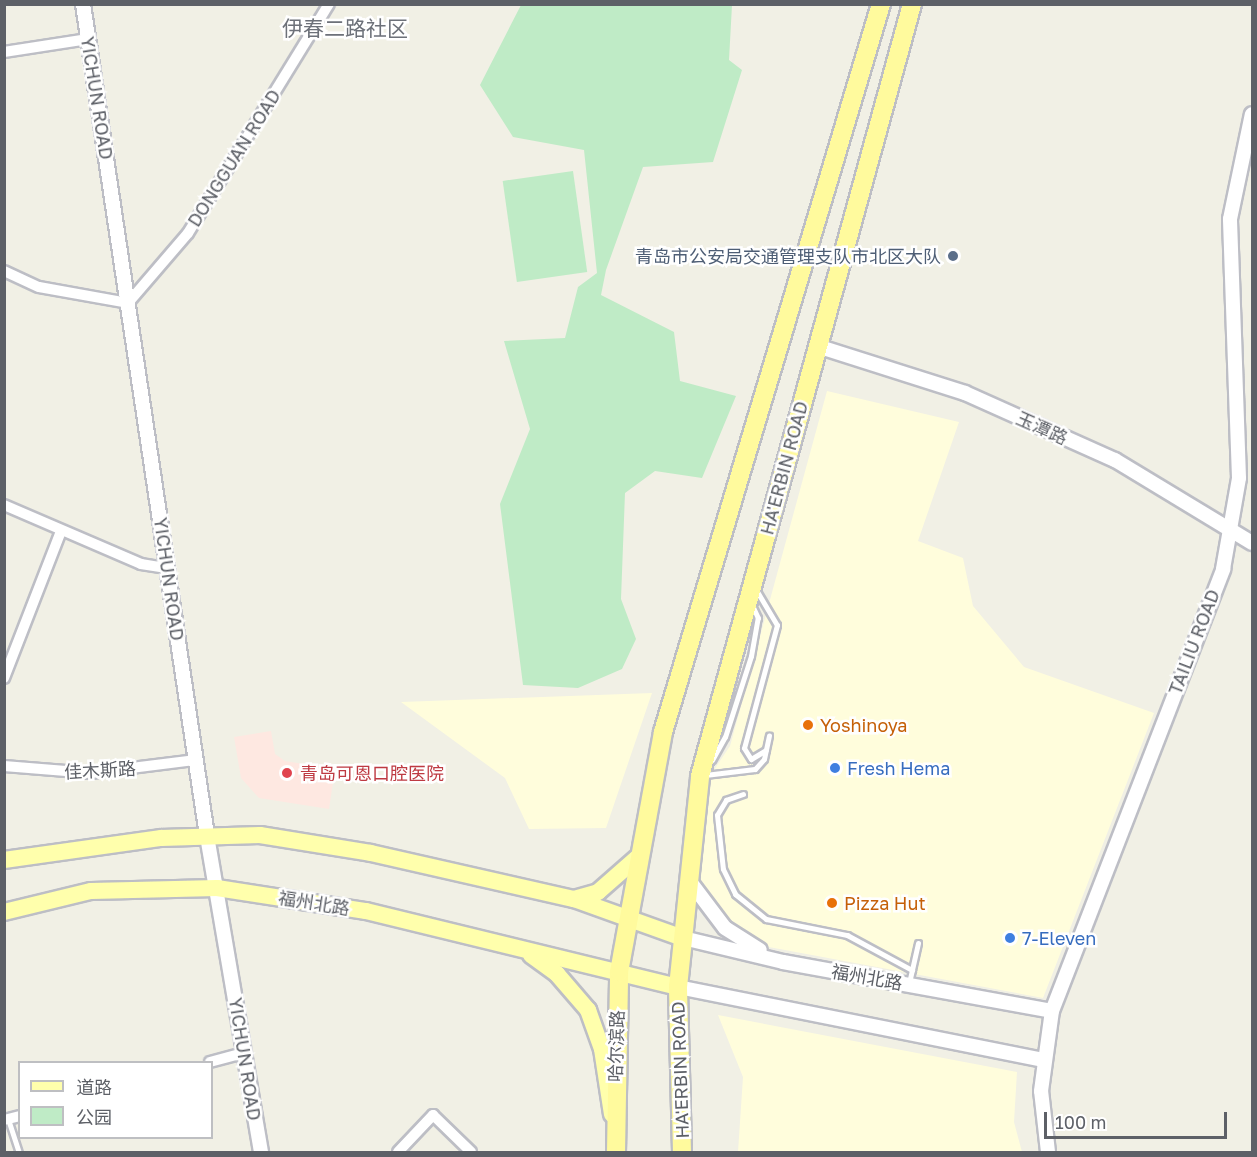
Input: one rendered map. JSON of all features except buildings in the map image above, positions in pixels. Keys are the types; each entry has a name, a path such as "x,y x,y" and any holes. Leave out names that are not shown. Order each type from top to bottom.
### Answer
{"highway":[{"path":"627,921 682,655 881,4"},
{"name":"HA'ERBIN ROAD","path":"682,1152 678,987 686,876 700,776 912,4"},
{"name":"哈尔滨路","path":"613,1120 619,972 627,921"},
{"path":"613,1120 616,1152"}],"main road":[{"path":"4,860 207,836 260,835 371,852 574,899 627,921 683,938"},
{"path":"574,899 598,892 639,856"},
{"name":"福州北路","path":"4,912 91,891 217,888 366,911 678,987"},
{"path":"526,951 557,974 588,1010 602,1049 613,1120"}],"street":[{"name":"YICHUN ROAD","path":"83,4 195,760 261,1152"},
{"name":"DONGGUAN ROAD","path":"128,303 189,233 329,4"},
{"path":"4,52 88,39"},
{"name":"TAILIU ROAD","path":"1047,1152 1042,1060 1052,1011 1223,569 1231,530 1239,478 1230,219 1252,114"},
{"path":"4,271 39,287 128,303"},
{"name":"玉潭路","path":"817,346 975,398 1115,460 1252,543"},
{"path":"4,505 141,564 167,568"},
{"path":"4,678 61,531"},
{"name":"佳木斯路","path":"4,766 91,772 195,760"},
{"path":"686,876 725,928 783,962"},
{"name":"福州北路","path":"683,938 783,962 1052,1011"},
{"path":"678,987 1042,1060"},
{"path":"213,1061 243,1053"},
{"path":"398,1152 433,1115 471,1152"}],"lane":[{"path":"751,591 777,625 744,748 751,759 766,750"},
{"path":"700,776 755,769 766,750 769,736"},
{"path":"743,794 726,800 717,815 723,869 735,894 765,919 847,935 912,970"},
{"path":"908,985 918,943"},
{"path":"11,1118 19,1152"}],"shaded area":[{"path":"827,391 959,422 918,541 963,558 973,606 1024,667 1154,713 1043,998 758,945 725,921 701,882 694,852 701,789 730,746"},
{"path":"652,693 606,828 529,829 505,778 401,702"},
{"name":"青岛可恩口腔医院","path":"271,731 275,754 285,761 335,769 329,809 259,798 241,778 234,737"},
{"path":"718,1015 1017,1072 1014,1122 1022,1152 738,1152 743,1077"}],"green space":[{"path":"521,5 732,5 729,60 742,70 713,162 643,167 606,270 601,295 674,332 680,381 736,396 702,478 655,471 625,493 621,599 636,639 622,669 578,688 523,685 500,504 530,429 504,341 565,338 578,287 597,273 584,150 513,137 480,85"},
{"path":"573,171 587,272 517,282 503,181"}],"place":[{"name":"青岛市公安局交通管理支队市北区大队","path":"953,256"},
{"name":"Yoshinoya","path":"808,725"},
{"name":"Fresh Hema","path":"835,768"},
{"name":"青岛可恩口腔医院","path":"287,773"},
{"name":"Pizza Hut","path":"832,903"},
{"name":"7-Eleven","path":"1010,938"}],"district":[{"name":"伊春二路社区","path":"345,28"}]}
